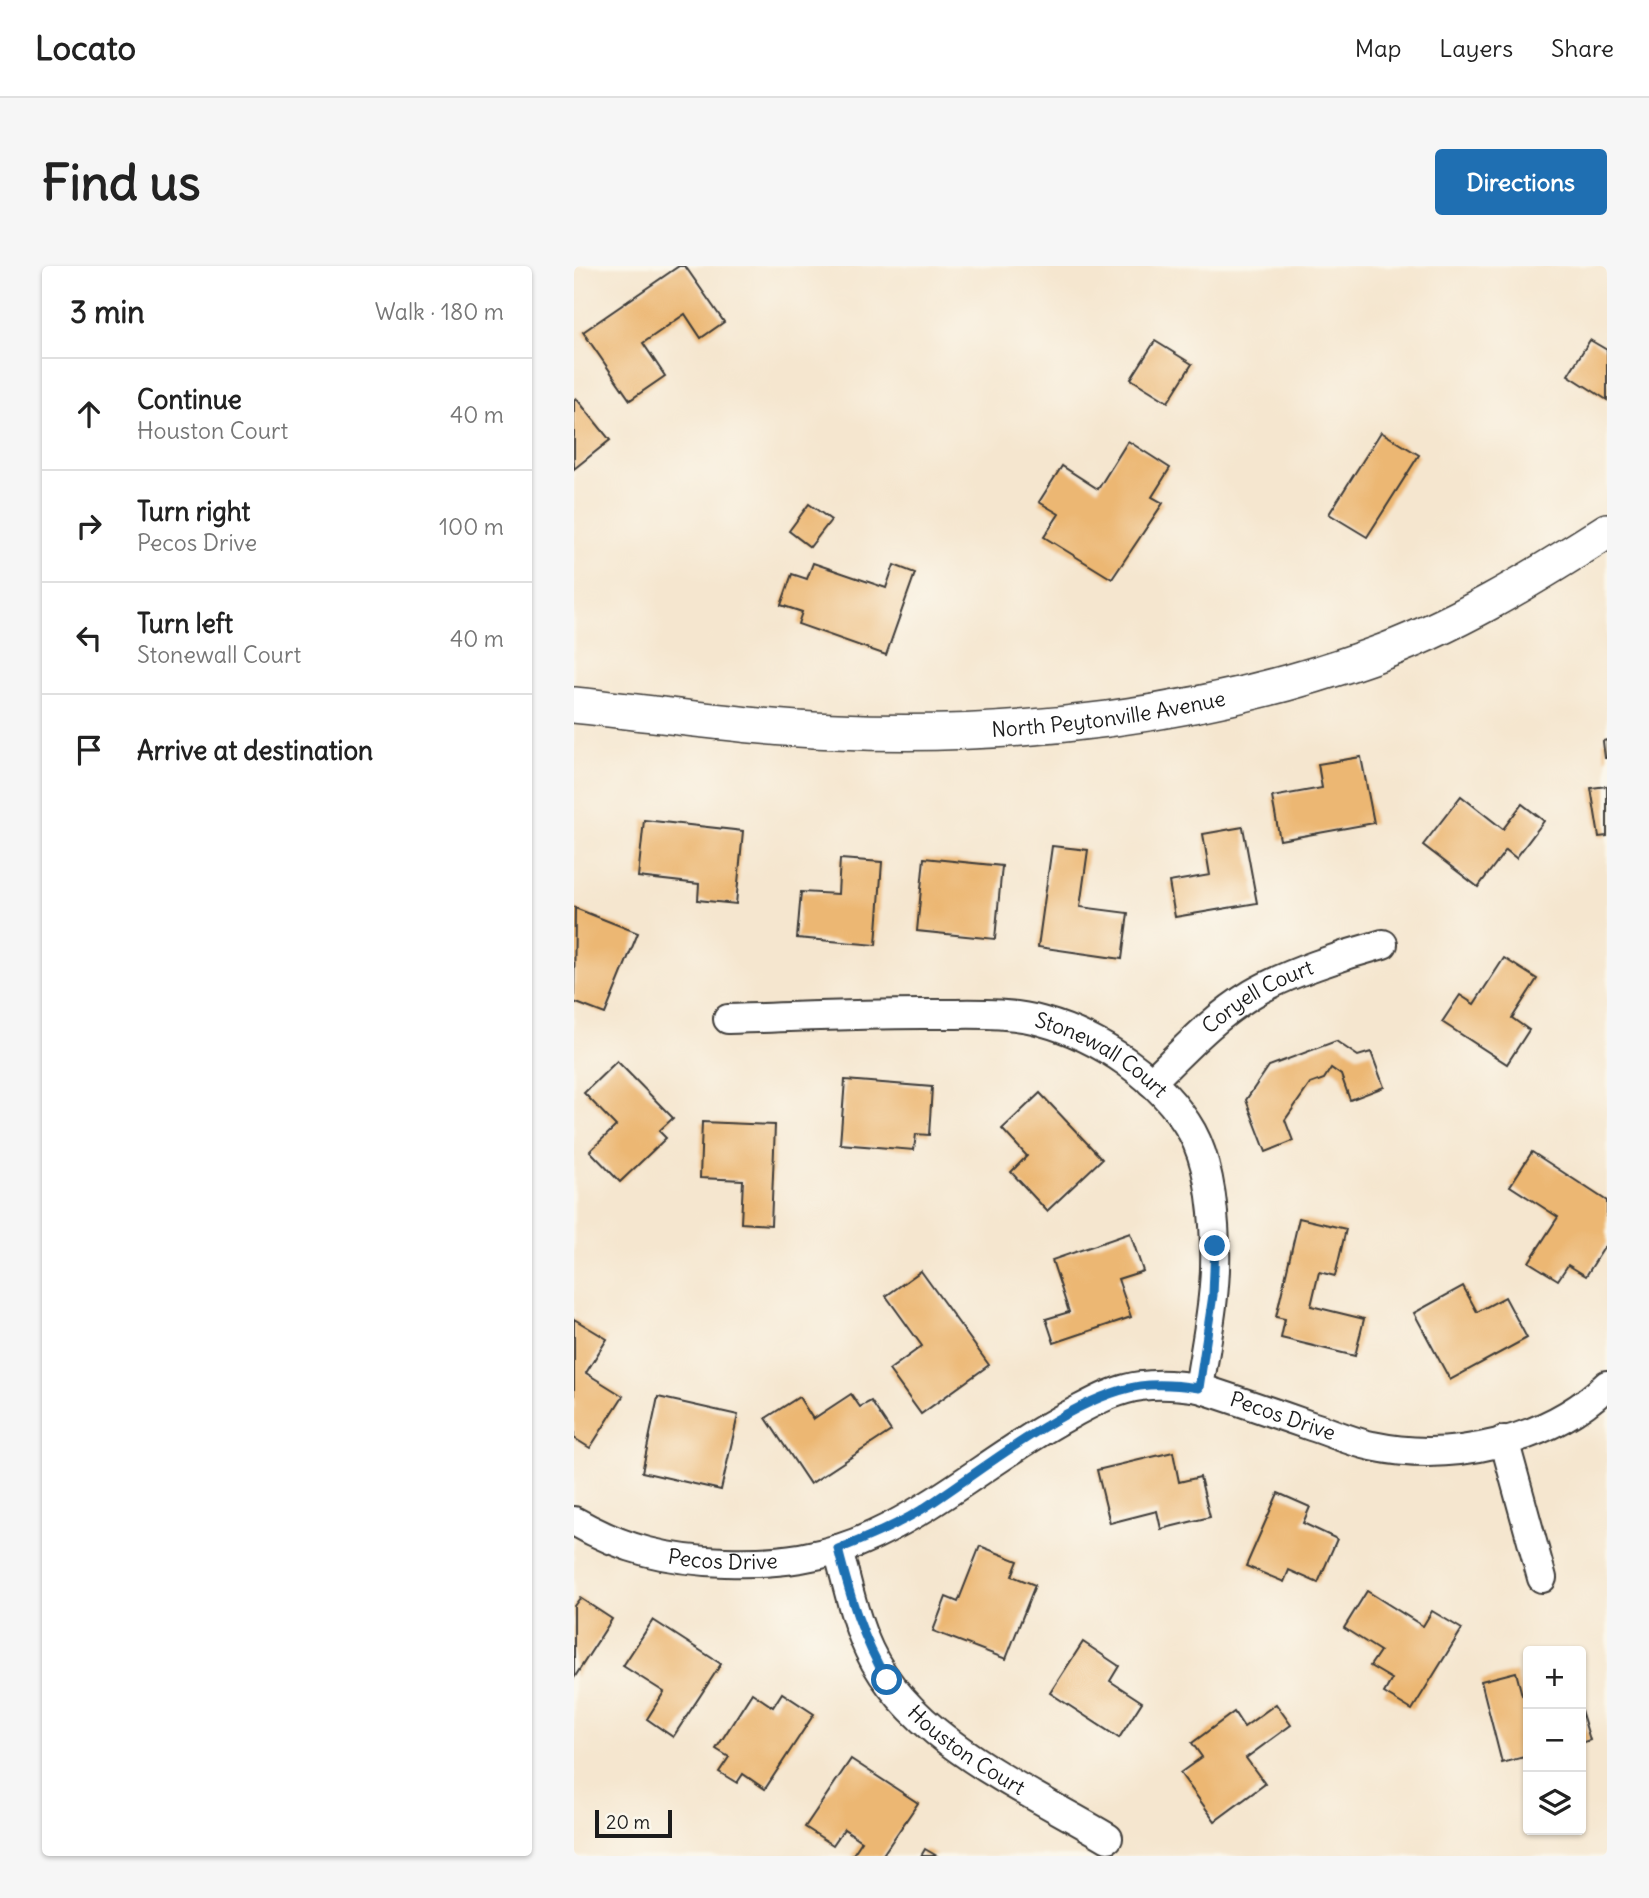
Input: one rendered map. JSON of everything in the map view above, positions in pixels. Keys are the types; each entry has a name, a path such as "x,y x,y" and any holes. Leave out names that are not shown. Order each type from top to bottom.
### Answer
{"street":[{"name":"North Peytonville Avenue","path":"574,705 834,731 916,733 1067,726 1238,694 1370,657 1443,626 1535,577 1607,531"},
{"name":"Coryell Court","path":"1151,1082 1215,1021 1254,993 1348,954 1383,944"},
{"name":"Stonewall Court","path":"728,1019 908,1013 999,1014 1041,1021 1078,1035 1119,1057 1151,1082 1171,1102 1193,1133 1206,1171 1215,1246 1213,1295 1199,1388"},
{"name":"Pecos Drive","path":"574,1521 631,1549 677,1560 760,1563 804,1559 874,1535 919,1511 1043,1428 1105,1396 1139,1386 1170,1384 1199,1388 1371,1446 1418,1453 1452,1451 1504,1440 1550,1425 1578,1411 1607,1385"},
{"path":"1504,1440 1542,1578"},
{"name":"Houston Court","path":"838,1549 856,1617 870,1652 887,1680 913,1712 945,1741 1108,1838"}],"building":[{"path":"679,266 685,266 724,322 701,338 685,314 643,343 665,376 630,400 583,332"},
{"path":"1590,340 1607,350 1607,400 1568,375"},
{"path":"1155,341 1192,364 1168,402 1131,379"},
{"path":"576,398 610,440 574,469 574,400"},
{"path":"1381,432 1419,455 1367,537 1329,514"},
{"path":"1128,441 1170,468 1152,497 1163,503 1112,579 1044,537 1059,514 1039,502 1062,466 1098,489"},
{"path":"809,504 831,520 810,547 789,531"},
{"path":"813,563 886,588 894,565 915,573 886,655 798,624 802,612 781,605 792,574 807,579"},
{"path":"1607,740 1607,758 1605,758 1603,741"},
{"path":"1361,757 1374,823 1280,840 1272,797 1322,788 1318,764"},
{"path":"1607,786 1607,836 1599,837 1591,788"},
{"path":"1461,796 1503,829 1522,804 1544,821 1516,858 1506,850 1478,887 1423,845"},
{"path":"644,820 743,831 736,904 698,900 699,884 638,877"},
{"path":"1243,827 1257,903 1175,917 1169,882 1210,875 1203,834"},
{"path":"1052,846 1088,850 1080,907 1128,913 1122,959 1038,947"},
{"path":"924,858 1002,866 995,939 917,931"},
{"path":"840,859 882,862 876,945 797,938 801,892 838,894"},
{"path":"575,908 638,933 605,1014 574,1002"},
{"path":"1504,958 1537,979 1512,1018 1529,1030 1507,1064 1442,1022 1460,995 1474,1004"},
{"path":"1336,1041 1358,1056 1371,1052 1384,1087 1350,1100 1341,1075 1331,1068 1324,1079 1310,1084 1285,1120 1293,1141 1266,1152 1246,1100 1269,1066"},
{"path":"617,1061 673,1118 659,1131 666,1138 620,1182 590,1151 616,1126 584,1093"},
{"path":"845,1080 932,1087 929,1135 916,1134 914,1150 840,1144"},
{"path":"1040,1093 1102,1159 1047,1211 1011,1172 1027,1156 1002,1129"},
{"path":"702,1122 775,1125 771,1225 741,1223 743,1180 700,1178"},
{"path":"1532,1152 1607,1201 1607,1243 1586,1276 1568,1265 1558,1280 1529,1262 1558,1217 1510,1186"},
{"path":"1299,1218 1346,1229 1335,1276 1319,1272 1311,1306 1364,1319 1355,1356 1281,1338 1285,1319 1276,1317"},
{"path":"1130,1233 1143,1271 1118,1279 1131,1317 1054,1343 1046,1319 1069,1312 1052,1260"},
{"path":"921,1271 989,1365 921,1414 889,1370 922,1346 886,1296"},
{"path":"1463,1286 1477,1312 1505,1297 1527,1338 1450,1380 1414,1313"},
{"path":"574,1319 607,1339 586,1373 623,1396 590,1448 574,1438"},
{"path":"851,1394 860,1407 871,1401 891,1431 810,1484 766,1418 799,1397 813,1419"},
{"path":"658,1397 738,1415 721,1490 642,1472"},
{"path":"1173,1452 1179,1482 1200,1477 1210,1517 1161,1529 1157,1511 1110,1523 1097,1470"},
{"path":"1278,1493 1310,1507 1303,1523 1337,1539 1318,1583 1289,1570 1284,1582 1246,1566"},
{"path":"980,1546 1018,1561 1012,1576 1035,1585 1006,1659 933,1631 946,1597 958,1602"},
{"path":"1367,1591 1423,1626 1432,1611 1462,1629 1412,1710 1384,1693 1392,1679 1370,1666 1380,1651 1344,1628"},
{"path":"580,1598 612,1619 574,1678 574,1606"},
{"path":"653,1620 721,1664 673,1737 647,1719 664,1692 623,1666"},
{"path":"1083,1642 1119,1666 1110,1681 1142,1702 1119,1738 1050,1693"},
{"path":"1516,1672 1523,1695 1523,1757 1502,1763 1481,1681"},
{"path":"752,1693 773,1707 782,1693 814,1714 765,1789 743,1774 737,1783 719,1772 729,1757 716,1749"},
{"path":"1276,1704 1291,1725 1246,1758 1265,1784 1215,1821 1180,1773 1202,1757 1192,1743 1234,1712 1244,1727"},
{"path":"851,1759 918,1803 882,1856 852,1856 862,1841 844,1829 833,1845 805,1827"},
{"path":"925,1849 937,1856 921,1856"}],"route":[{"path":"887,1680 870,1652 856,1617 838,1549 874,1535 919,1511 1043,1428 1105,1396 1139,1386 1170,1384 1199,1388 1213,1295 1215,1246"}]}
